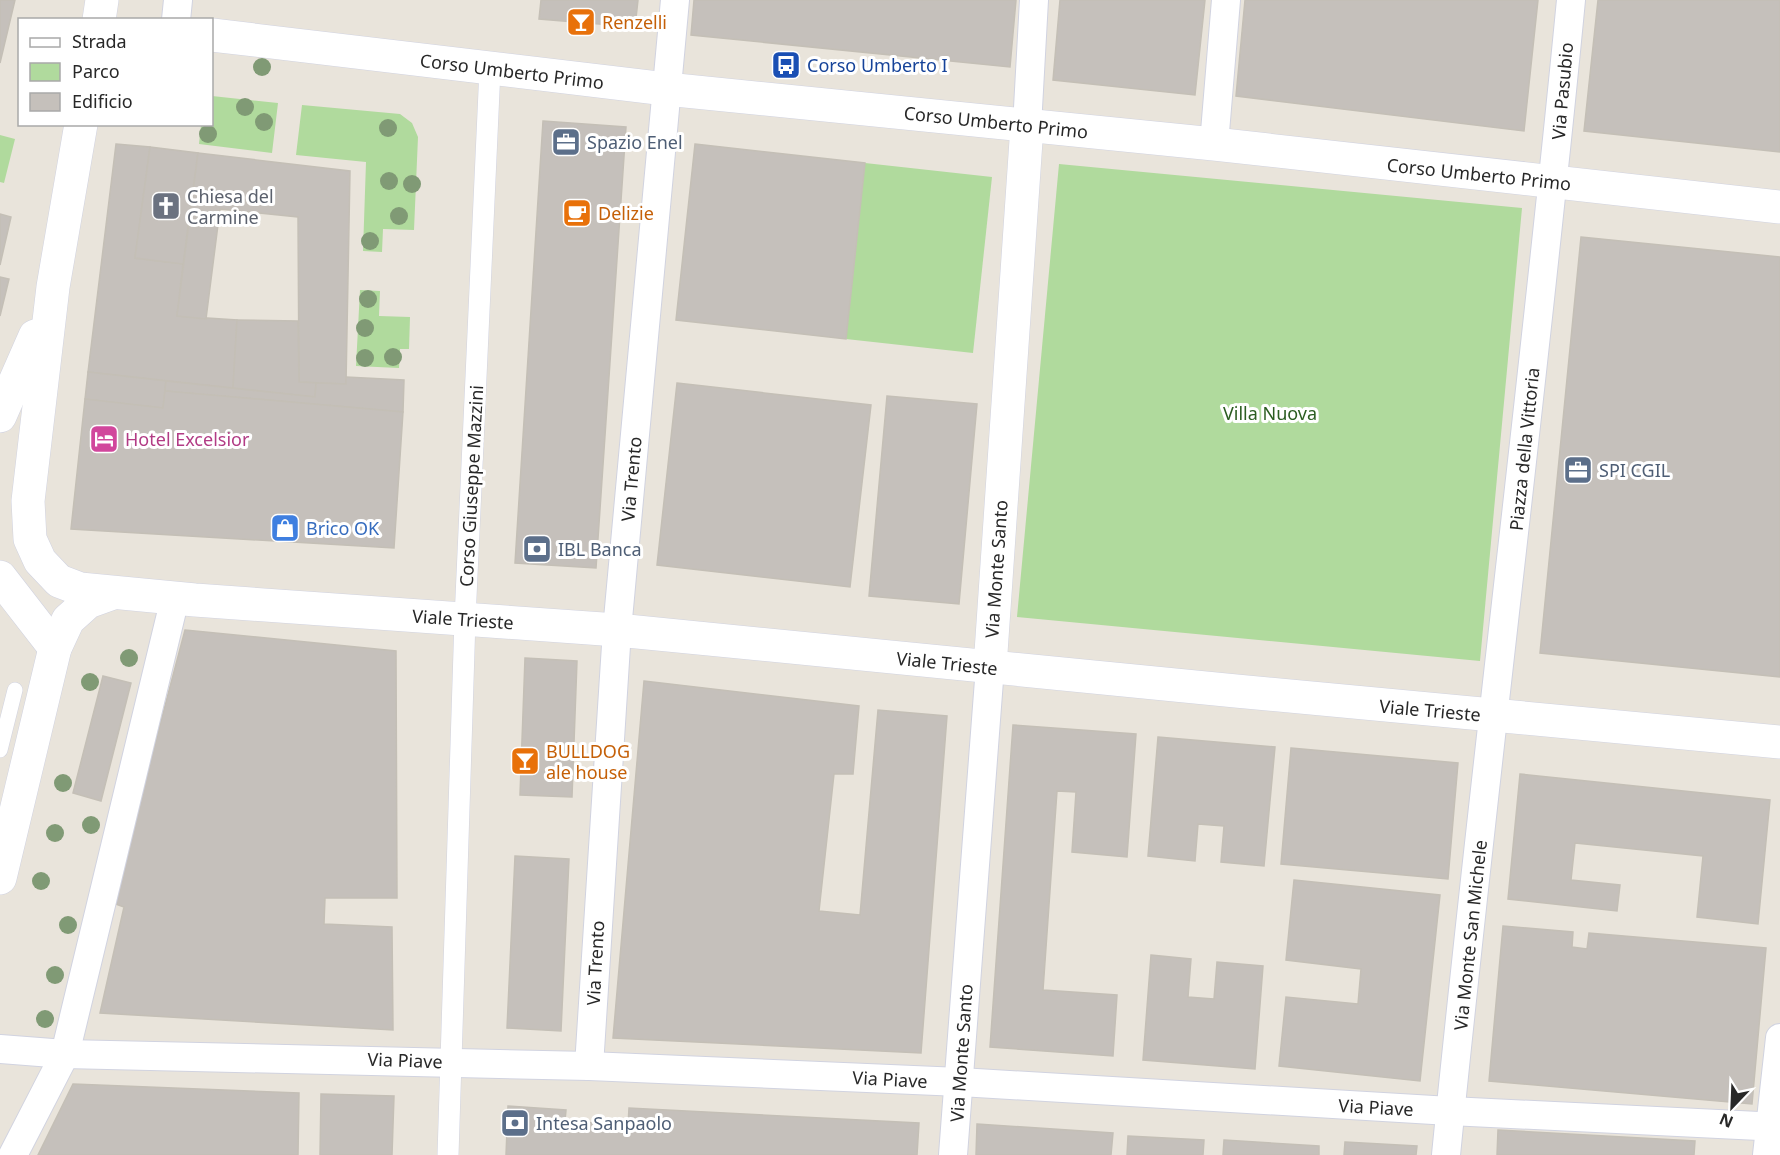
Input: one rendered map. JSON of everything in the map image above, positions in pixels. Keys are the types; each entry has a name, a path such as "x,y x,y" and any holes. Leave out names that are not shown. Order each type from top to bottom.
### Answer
{"street":[{"path":"99,18 102,0"},
{"path":"176,18 178,0"},
{"name":"Via Trento","path":"589,1066 617,630 675,0"},
{"path":"1027,126 1034,0"},
{"path":"1214,144 1226,0"},
{"name":"Via Pasubio","path":"1553,182 1570,0"},
{"name":"Corso Umberto Primo","path":"213,34 666,89 1214,144 1780,207"},
{"name":"Corso Giuseppe Mazzini","path":"448,1155 465,619 490,69"},
{"path":"0,416 23,366 53,287 81,126"},
{"name":"Via Monte Santo","path":"953,1155 990,667 1027,126"},
{"name":"Piazza della Vittoria","path":"1493,716 1527,430 1553,182"},
{"name":"Viale Trieste","path":"53,287 28,501 30,539 39,561 59,581 80,589 617,630 1780,742"},
{"path":"0,578 56,648"},
{"path":"0,878 56,648 68,620 88,602 112,592"},
{"path":"13,1155 65,1054 175,598"},
{"name":"Via Monte San Michele","path":"1446,1155 1493,716"},
{"path":"1767,1155 1775,1127 1780,1038"},
{"name":"Via Piave","path":"0,1049 65,1054 589,1066 960,1082 1450,1111 1775,1127"}],"lane":[{"path":"0,750 15,690"}],"green space":[{"path":"213,96 278,103 272,153 199,144 201,126 213,126"},
{"path":"302,105 400,114 412,123 418,137 414,230 383,229 382,252 363,251 366,162 296,155"},
{"path":"0,135 15,139 4,183 0,182"},
{"path":"865,163 992,177 973,353 846,339"},
{"name":"Villa Nuova","path":"1059,164 1522,208 1480,661 1017,617"},
{"path":"360,290 380,291 379,316 410,317 409,349 400,349 399,368 356,366"}],"building":[{"path":"0,0 15,0 0,63"},
{"path":"541,0 638,0 635,27 539,19"},
{"path":"694,0 1016,0 1010,67 691,35"},
{"path":"1060,0 1205,0 1195,95 1053,80"},
{"path":"1245,0 1538,0 1524,131 1236,96"},
{"path":"1598,0 1780,0 1780,152 1584,131"},
{"path":"543,121 626,127 596,568 515,563"},
{"path":"116,144 150,147 135,258 183,264 177,316 237,320 233,388 88,372"},
{"path":"695,144 865,163 846,339 676,320"},
{"name":"Chiesa del Carmine","path":"150,147 198,153 183,264 135,258"},
{"path":"198,153 350,171 346,384 299,382 298,217 220,209 206,319 177,316"},
{"path":"0,214 11,217 0,265"},
{"path":"1581,237 1780,257 1780,677 1540,653"},
{"path":"0,277 9,279 0,316"},
{"path":"237,320 298,321 299,382 316,383 315,397 233,388"},
{"path":"88,372 166,381 163,408 85,399"},
{"path":"346,377 404,380 403,412 165,391 166,381 315,397 316,383 346,384"},
{"path":"677,383 871,405 850,587 657,565"},
{"path":"165,391 403,412 394,548 71,529 85,399 163,408"},
{"path":"887,396 977,404 959,604 869,596"},
{"path":"185,630 396,651 397,898 325,898 324,924 392,927 393,1030 100,1013 124,907 113,903"},
{"path":"525,658 577,661 572,797 520,795"},
{"path":"103,676 131,683 101,801 73,793"},
{"path":"644,681 859,706 853,774 834,774 819,911 860,915 878,710 947,716 921,1053 613,1038"},
{"path":"1013,725 1136,734 1127,857 1072,852 1076,792 1057,791 1043,990 1117,995 1113,1056 990,1047"},
{"path":"1158,737 1275,747 1264,866 1221,862 1224,826 1198,824 1195,861 1148,856"},
{"path":"1291,748 1458,763 1448,879 1281,864"},
{"path":"1520,774 1770,800 1758,924 1697,917 1703,856 1575,843 1571,880 1620,885 1617,911 1508,899"},
{"path":"515,856 569,859 561,1031 507,1028"},
{"path":"1294,880 1440,895 1420,1081 1279,1066 1286,997 1358,1004 1361,969 1286,960"},
{"path":"1503,926 1573,932 1572,947 1587,949 1589,933 1766,948 1752,1104 1489,1081"},
{"path":"1151,955 1191,959 1188,997 1214,999 1217,962 1263,966 1255,1069 1143,1060"},
{"path":"73,1084 299,1093 298,1155 38,1155"},
{"path":"321,1094 394,1096 392,1155 320,1155"},
{"path":"508,1106 566,1110 565,1121 628,1125 629,1108 919,1123 917,1155 506,1155"},
{"path":"977,1124 1113,1133 1111,1155 976,1155"},
{"path":"1498,1130 1695,1141 1694,1155 1497,1155"},
{"path":"1128,1136 1204,1140 1203,1155 1127,1155"},
{"path":"1224,1140 1319,1146 1319,1155 1223,1155"},
{"path":"1345,1142 1417,1146 1416,1155 1344,1155"}],"place":[{"name":"Renzelli","path":"581,22"},
{"name":"Corso Umberto I","path":"786,65"},
{"name":"Spazio Enel","path":"566,142"},
{"name":"Chiesa del Carmine","path":"166,206"},
{"name":"Delizie","path":"577,213"},
{"name":"Hotel Excelsior","path":"104,439"},
{"name":"SPI CGIL","path":"1578,470"},
{"name":"Brico OK","path":"285,528"},
{"name":"IBL Banca","path":"537,549"},
{"name":"BULLDOG ale house","path":"525,761"},
{"name":"Intesa Sanpaolo","path":"515,1123"}]}
